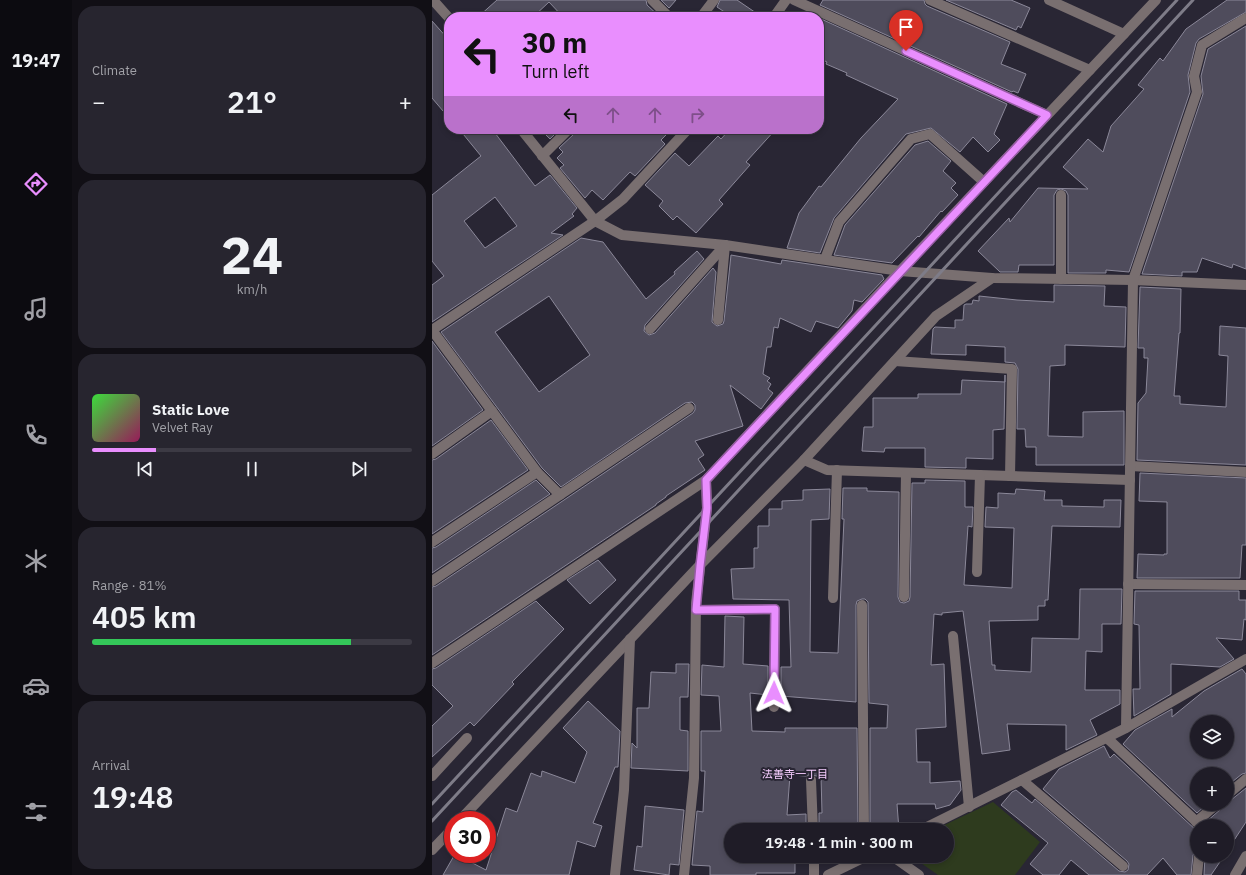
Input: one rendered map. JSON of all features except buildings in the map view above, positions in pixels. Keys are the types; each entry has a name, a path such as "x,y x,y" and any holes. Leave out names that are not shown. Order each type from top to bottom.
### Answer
{"street":[{"path":"433,0 444,12"},
{"path":"652,0 664,12"},
{"path":"705,12 714,0"},
{"path":"778,12 786,0"},
{"path":"794,0 820,12"},
{"path":"930,0 1090,70"},
{"path":"1049,0 1124,34"},
{"path":"432,663 706,480 900,271 1156,0"},
{"path":"824,14 1047,115"},
{"path":"1126,728 1133,280 1197,92 1194,76 1202,45 1246,18"},
{"path":"525,134 595,221 622,235 725,245 900,271 992,278 1133,280 1246,284"},
{"path":"542,156 564,134"},
{"path":"560,495 537,472 432,330 595,221 623,198 683,134"},
{"path":"825,259 839,222 911,139 930,134 984,182"},
{"path":"1060,195 1061,279"},
{"path":"718,320 725,245"},
{"path":"650,329 725,245"},
{"path":"468,811 630,639 804,460 936,316 992,278"},
{"path":"895,361 1012,369 1010,476"},
{"path":"432,582 689,408"},
{"path":"432,454 492,411"},
{"path":"804,460 827,470 1130,480"},
{"path":"1130,466 1246,472"},
{"path":"833,598 837,470"},
{"path":"432,542 537,472"},
{"path":"904,597 906,473"},
{"path":"977,572 980,475"},
{"path":"684,875 694,778 696,610 707,508 706,480"},
{"path":"1128,584 1246,585"},
{"path":"862,605 864,823"},
{"path":"696,610 775,609 774,707"},
{"path":"953,636 969,807"},
{"path":"614,875 624,790 630,639"},
{"path":"936,823 1126,728 1246,658"},
{"path":"432,776 467,738"},
{"path":"1107,738 1194,819"},
{"path":"1234,790 1246,779"},
{"path":"811,780 813,823"},
{"path":"1022,780 1123,866"},
{"path":"1204,819 1211,811"},
{"path":"432,850 444,837"},
{"path":"1235,875 1246,856"},
{"path":"814,863 814,875"},
{"path":"828,875 851,863"},
{"path":"902,863 919,875"},
{"path":"1197,875 1198,863"}],"green space":[{"path":"993,802 1040,842 1015,875 938,875 921,863 954,863 954,823 949,823"}],"railway":[{"path":"432,804 1177,0"},
{"path":"432,821 1193,0"}],"district":[{"name":"法善寺一丁目","path":"795,774"}],"route":[{"path":"774,693 775,609 696,610 707,508 706,480 1047,115 906,51"}]}
